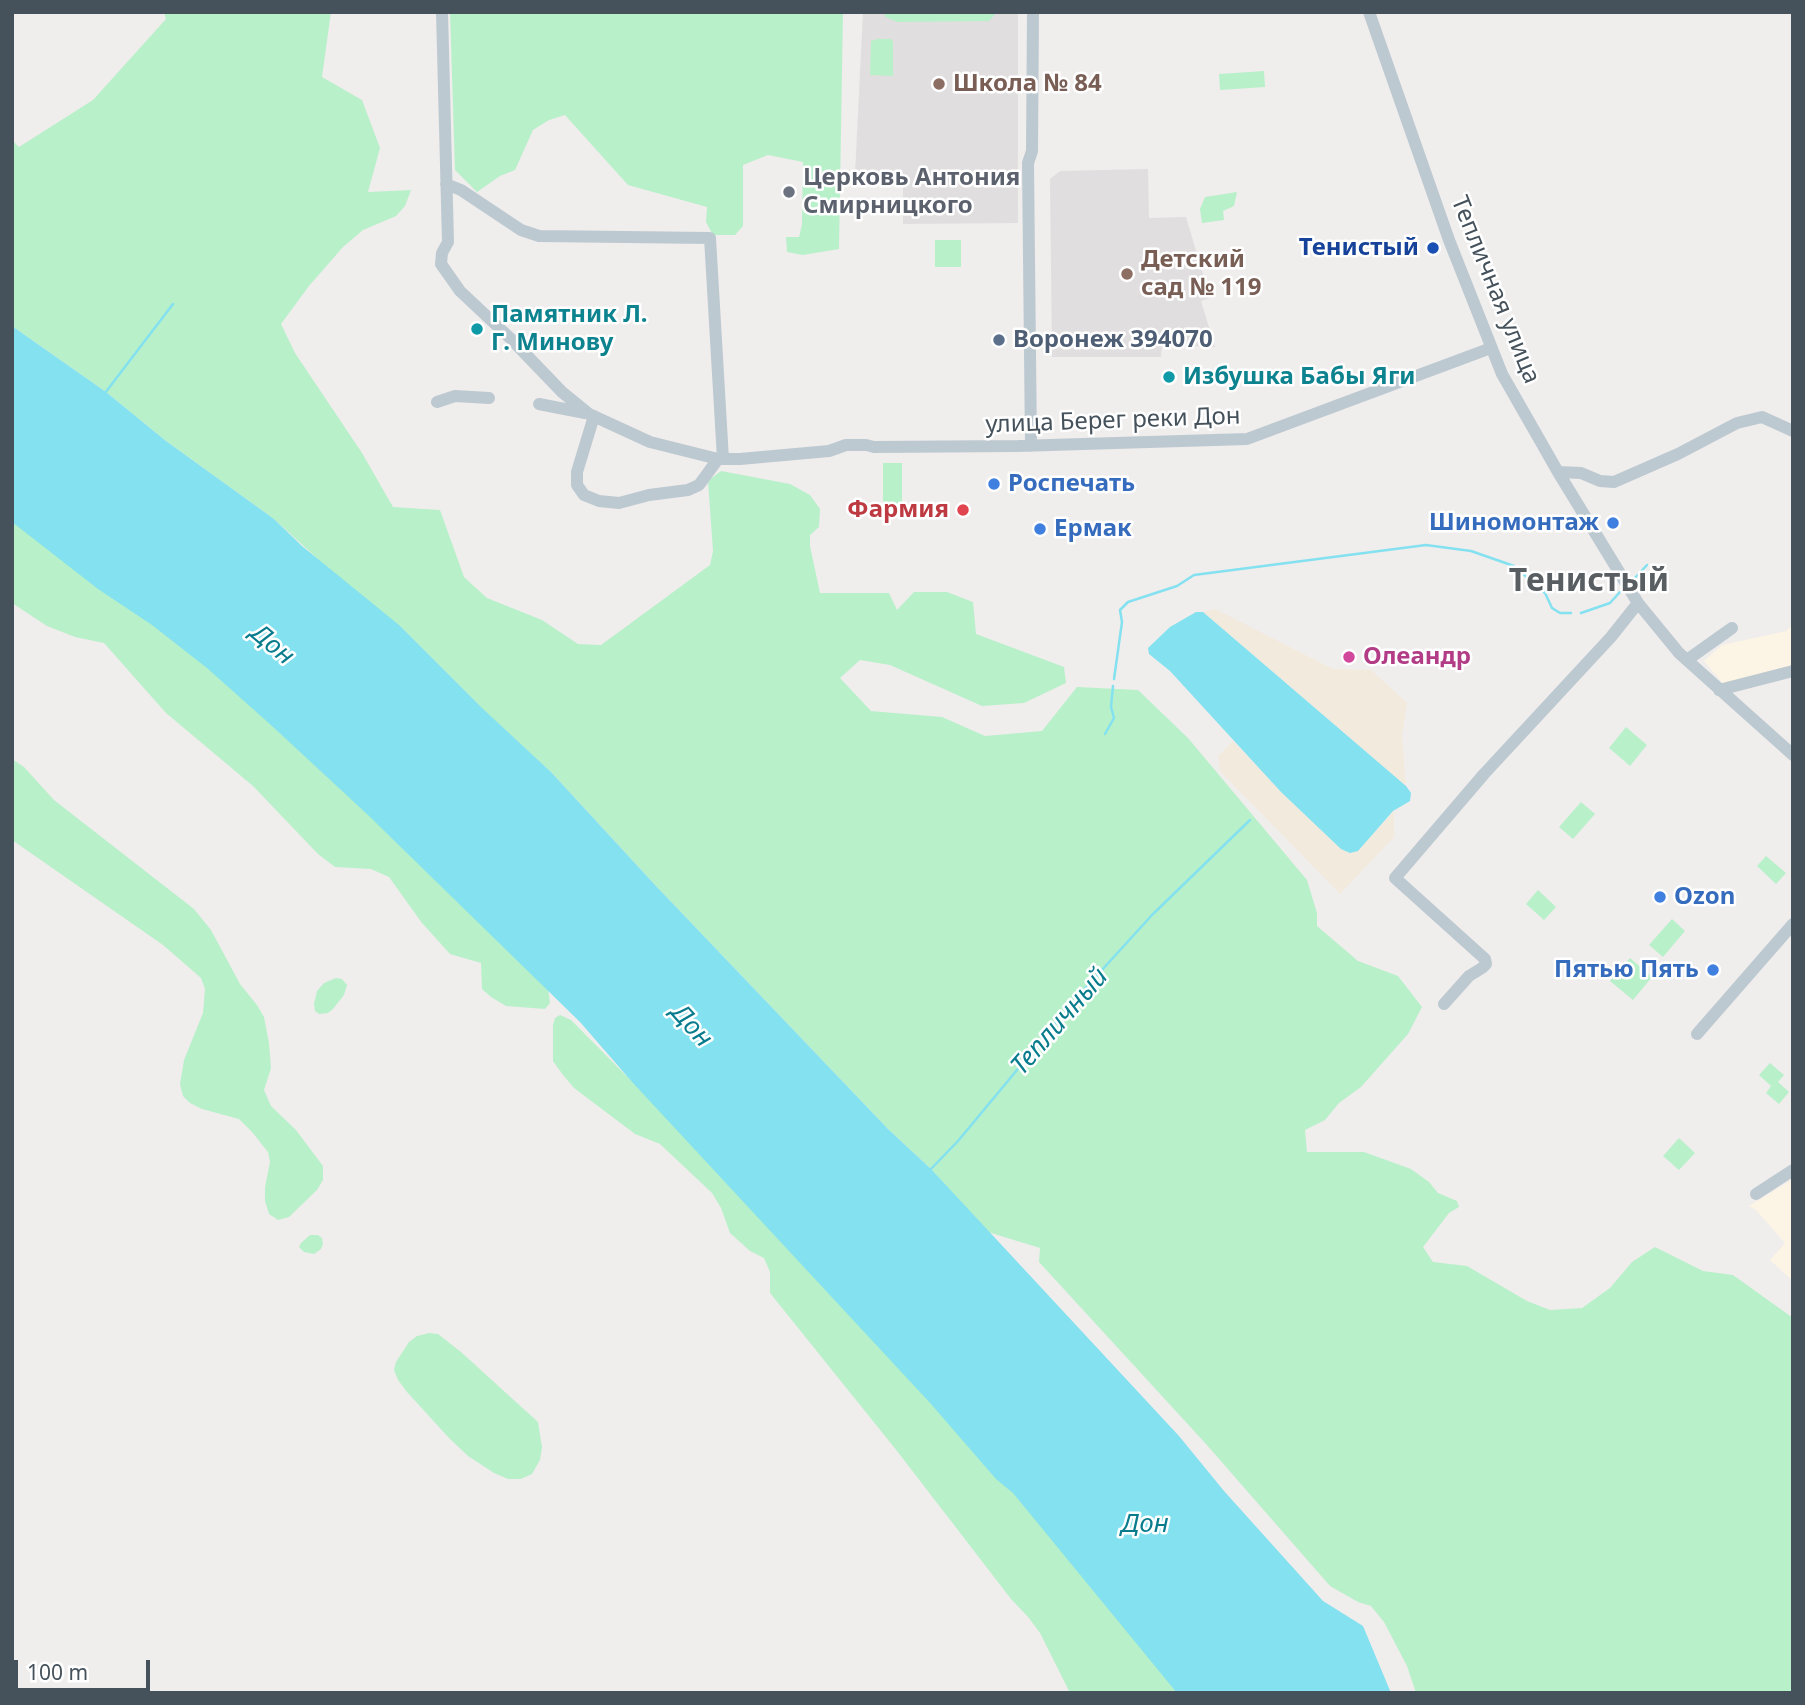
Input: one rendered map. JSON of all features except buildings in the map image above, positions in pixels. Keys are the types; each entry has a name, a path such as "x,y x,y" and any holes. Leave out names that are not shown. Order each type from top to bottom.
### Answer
{"street":[{"path":"442,12 446,184 461,190 521,230 539,236 710,238 720,459 699,485 688,490 649,495 619,503 599,501 584,495 577,485 577,472 592,415 540,404"},
{"path":"1031,446 1028,163 1032,150 1033,12"},
{"name":"Тепличная улица","path":"1370,12 1448,240 1502,374 1638,603 1687,660 1793,755"},
{"name":"улица Берег реки Дон","path":"446,184 448,243 442,253 441,264 460,291 562,392 592,415 650,442 720,459 828,451 846,445 1031,446 1247,439 1491,348"},
{"path":"437,401 455,396 489,398"},
{"path":"1558,472 1614,482 1737,424 1762,417 1793,431"},
{"path":"1444,1004 1469,976 1486,964 1485,959 1395,878 1485,774 1611,637 1638,603"},
{"path":"1687,660 1732,628"},
{"path":"1719,690 1793,671"},
{"path":"1697,1034 1793,924"},
{"path":"1756,1194 1793,1170"}],"shaded area":[{"name":"Школа № 84","path":"863,12 1018,12 1018,223 903,224 903,175 855,174"},
{"name":"Детский сад № 119","path":"1148,169 1149,218 1186,217 1210,298 1201,301 1215,347 1162,345 1161,357 1052,357 1050,179 1060,171"},
{"path":"1791,626 1793,669 1725,686 1704,661 1722,645 1786,631"},
{"path":"1793,1179 1793,1281 1770,1260 1785,1243 1756,1210 1749,1206"}],"green space":[{"path":"164,12 331,12 322,77 362,100 380,148 368,192 411,190 405,206 396,216 363,230 343,247 281,324 295,353 362,453 393,507 440,510 464,577 487,598 542,620 578,644 601,645 710,565 713,551 708,481 721,471 790,484 810,495 820,509 819,527 810,535 810,546 820,593 889,593 897,610 914,592 947,592 973,602 976,634 1064,667 1066,683 1024,703 982,706 890,665 860,660 840,678 871,711 942,717 985,736 1042,731 1077,687 1138,690 1188,738 1307,880 1317,913 1317,926 1358,961 1398,976 1422,1007 1408,1034 1361,1087 1339,1103 1325,1120 1305,1130 1307,1152 1364,1152 1411,1169 1429,1182 1438,1193 1457,1201 1459,1207 1449,1213 1423,1247 1433,1262 1467,1266 1527,1301 1550,1310 1582,1308 1610,1288 1632,1262 1655,1247 1703,1271 1733,1275 1793,1318 1793,1693 1416,1693 1407,1666 1384,1622 1371,1606 1358,1602 1330,1586 1206,1444 1039,1262 1040,1248 988,1232 931,1169 888,1129 656,886 551,772 274,519 166,441 106,392 12,326 12,140 19,147 93,100 166,19"},
{"path":"450,12 843,12 839,249 803,255 787,252 786,237 799,237 802,224 803,162 768,155 743,165 743,226 735,235 713,235 706,222 707,207 628,185 565,115 549,120 533,130 515,170 500,176 477,192 455,170"},
{"path":"883,12 997,12 989,21 897,22 886,17"},
{"path":"891,39 893,42 893,76 870,75 871,41"},
{"path":"1264,71 1265,87 1220,90 1219,74"},
{"path":"1237,192 1234,206 1223,211 1224,220 1202,223 1200,209 1205,197"},
{"path":"935,240 961,240 961,267 935,267"},
{"path":"883,463 902,463 902,509 883,509"},
{"path":"12,515 108,586 289,734 548,988 550,1003 545,1009 506,1006 491,997 482,989 481,963 450,954 422,923 389,877 371,869 335,867 318,854 253,786 166,713 104,643 75,637 47,626 12,603"},
{"path":"1626,727 1647,745 1630,766 1609,748"},
{"path":"12,759 24,767 54,800 194,909 211,930 240,984 257,1005 264,1017 269,1043 271,1068 264,1090 271,1106 296,1130 323,1166 323,1180 317,1190 289,1217 278,1220 269,1214 265,1201 270,1162 268,1152 252,1132 239,1119 202,1109 183,1096 180,1084 184,1060 203,1013 205,989 201,978 163,945 12,840"},
{"path":"1581,802 1595,814 1573,839 1559,827"},
{"path":"1766,856 1786,873 1776,884 1757,866"},
{"path":"1538,890 1556,907 1544,920 1526,904"},
{"path":"1672,919 1685,931 1663,957 1649,945"},
{"path":"1630,958 1652,977 1633,1000 1610,981"},
{"path":"336,978 342,979 347,985 344,995 328,1013 319,1014 315,1011 314,1004 317,991 324,983"},
{"path":"560,1015 571,1020 718,1168 1029,1507 1182,1693 1070,1693 1040,1633 1029,1618 1011,1599 770,1293 770,1272 764,1258 750,1251 730,1233 712,1193 660,1144 635,1134 574,1088 563,1075 553,1061 553,1025 555,1018"},
{"path":"1770,1063 1784,1075 1778,1082 1789,1092 1779,1104 1766,1093 1771,1086 1759,1075"},
{"path":"1679,1138 1695,1153 1679,1170 1663,1156"},
{"path":"310,1235 322,1238 321,1249 314,1254 304,1252 299,1247"},
{"path":"438,1334 461,1352 538,1422 542,1447 540,1460 532,1474 521,1479 508,1479 468,1456 398,1380 394,1370 396,1362 409,1342 417,1336"}],"sand":[{"path":"1215,609 1333,669 1371,670 1407,703 1402,736 1406,786 1203,612"},
{"path":"1233,741 1281,792 1341,849 1350,853 1358,851 1394,811 1394,837 1340,894 1220,771 1218,756"}],"water":[{"name":"Дон","path":"12,326 106,392 166,441 274,519 302,546 399,625 551,772 888,1129 931,1169 1179,1436 1224,1491 1323,1601 1363,1626 1391,1693 1177,1693 1013,1493 996,1479 931,1404 633,1083 580,1022 368,815 207,668 12,522"},
{"path":"1196,612 1203,612 1411,793 1410,801 1393,811 1358,851 1350,853 1341,849 1281,792 1170,671 1149,654 1148,648 1170,627"}],"waterway":[{"path":"105,393 173,304"},
{"path":"1114,679 1122,622 1120,610 1128,602 1177,586 1194,575 1426,545 1471,551 1514,566 1545,593 1552,608 1560,613 1571,613"},
{"path":"1633,580 1647,565"},
{"path":"1581,613 1610,603 1620,592"},
{"path":"1105,734 1114,718 1111,707 1113,686"},
{"name":"Тепличный","path":"929,1171 958,1141 1081,993 1152,915 1250,820"}],"place":[{"name":"Школа № 84","path":"939,84"},
{"name":"Церковь Антония Смирницкого","path":"789,192"},
{"name":"Тенистый","path":"1433,248"},
{"name":"Детский сад № 119","path":"1127,274"},
{"name":"Памятник Л. Г. Минову","path":"477,329"},
{"name":"Воронеж 394070","path":"999,340"},
{"name":"Избушка Бабы Яги","path":"1169,377"},
{"name":"Роспечать","path":"994,484"},
{"name":"Фармия","path":"963,510"},
{"name":"Шиномонтаж","path":"1613,523"},
{"name":"Ермак","path":"1040,529"},
{"name":"Олеандр","path":"1349,657"},
{"name":"Ozon","path":"1660,897"},
{"name":"Пятью Пять","path":"1713,970"}],"district":[{"name":"Тенистый","path":"1589,582"}]}
